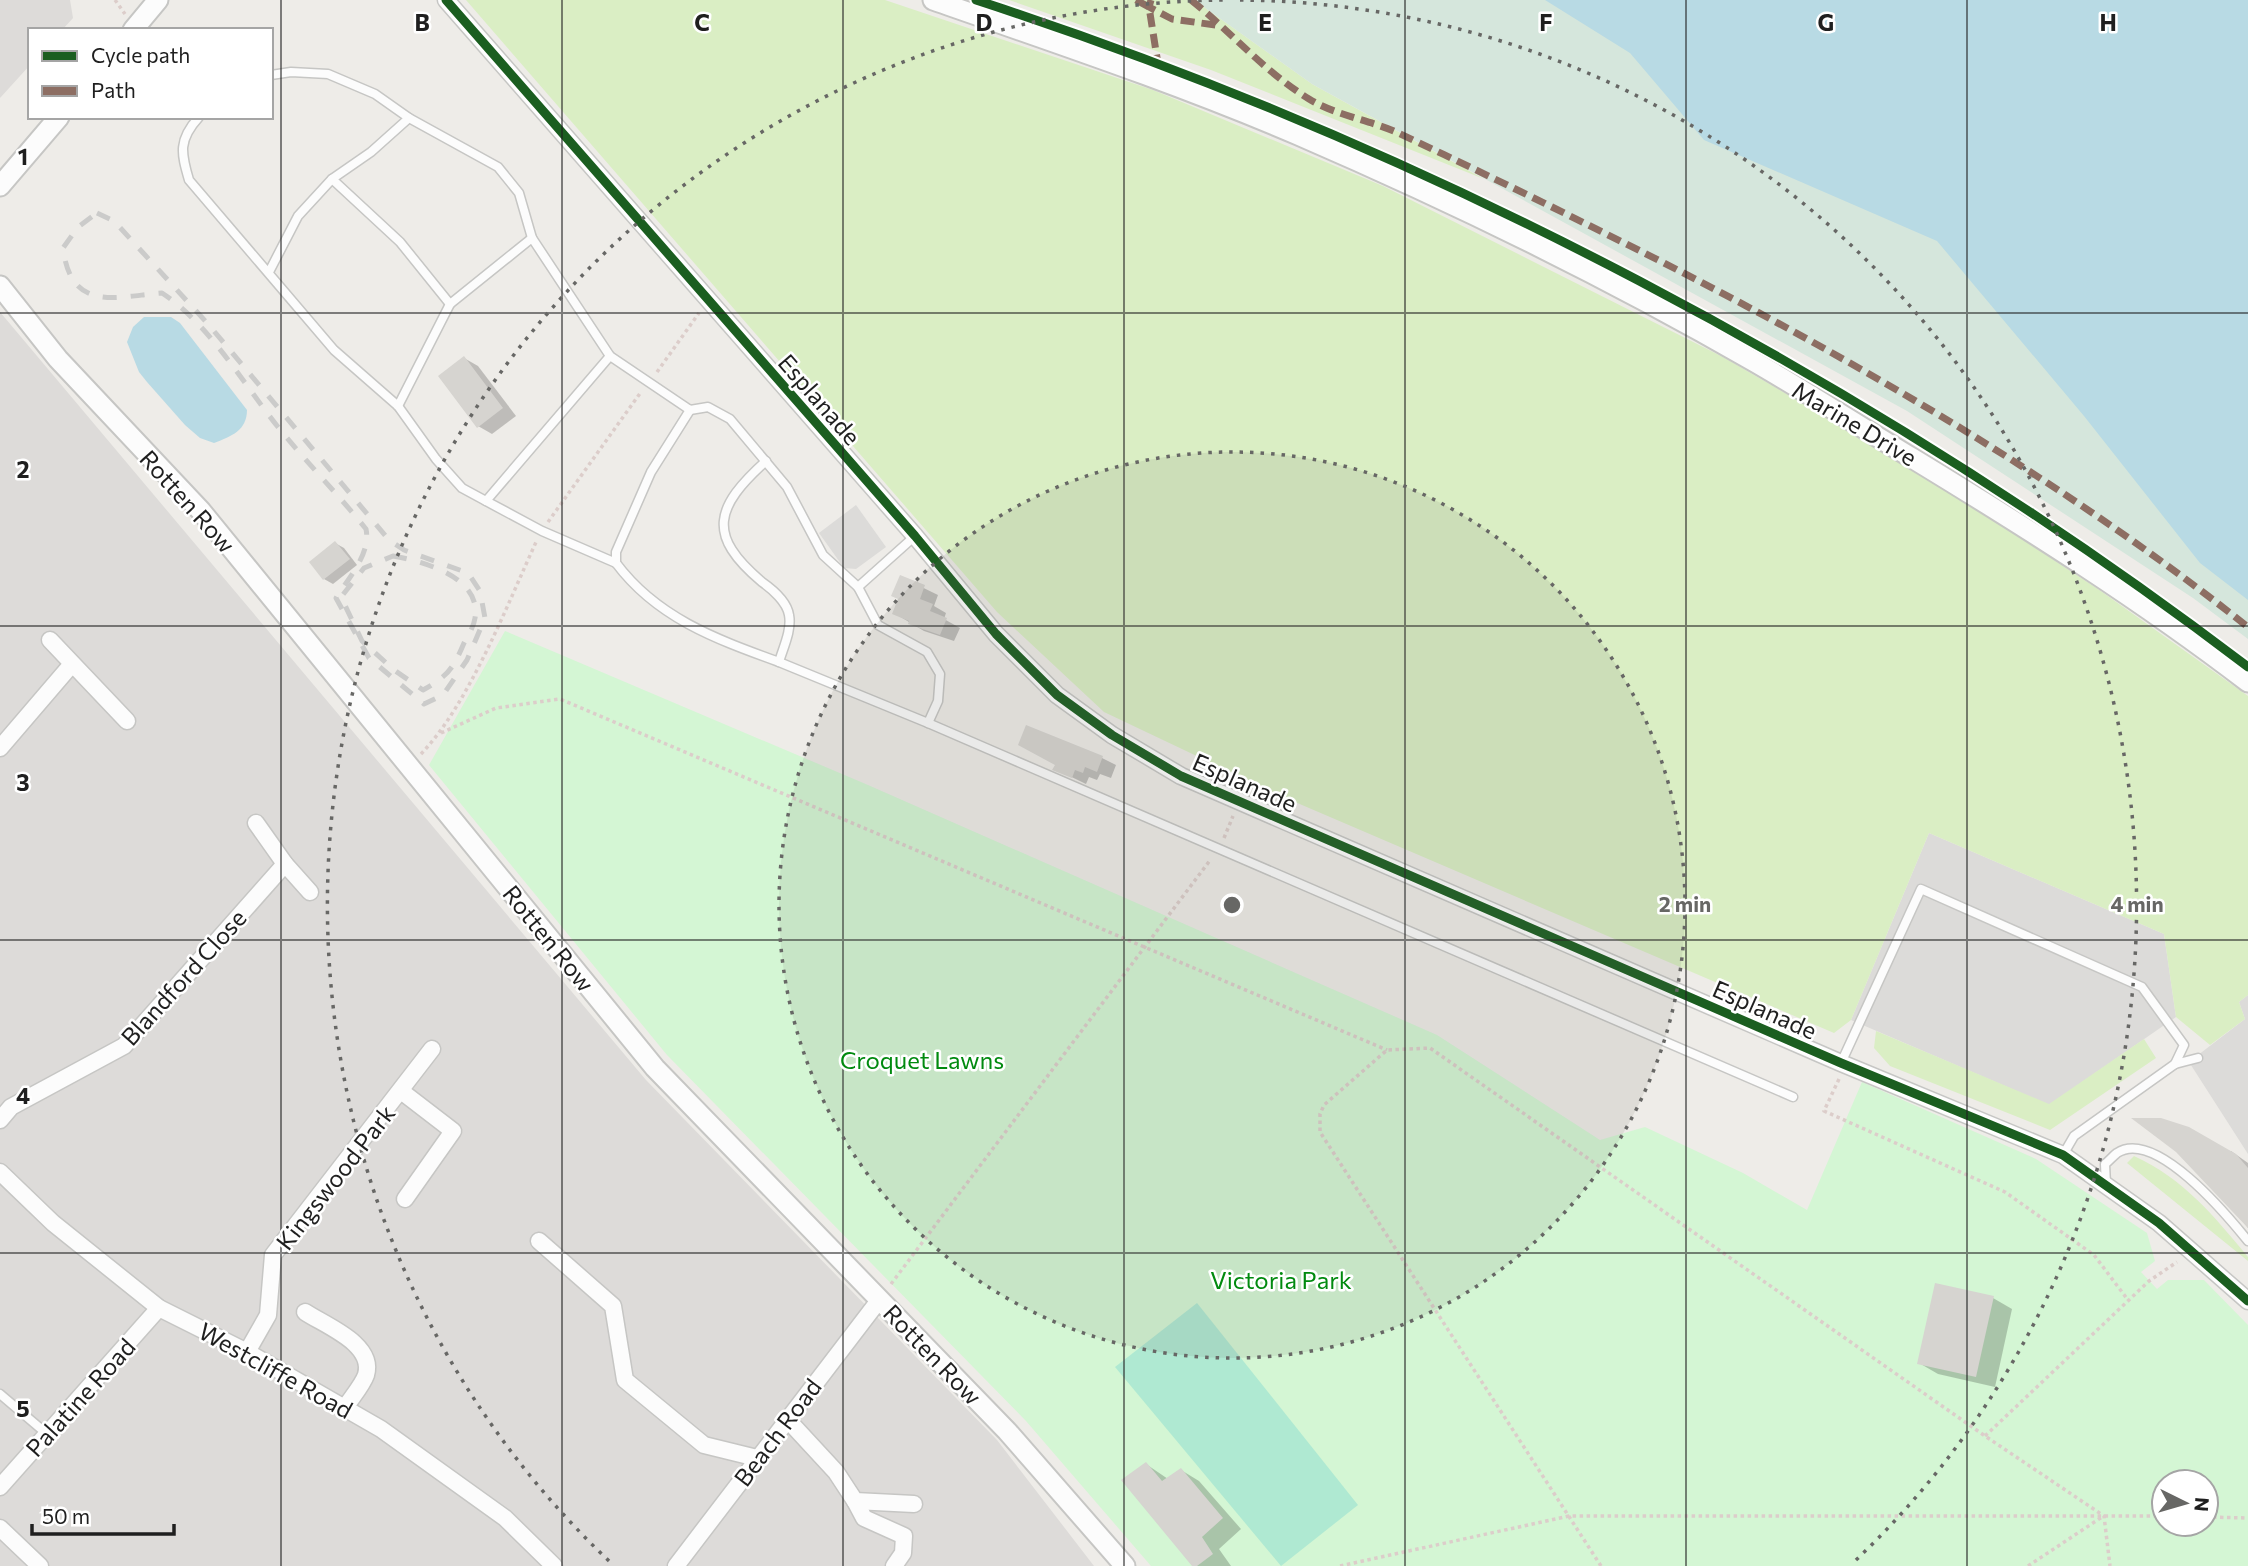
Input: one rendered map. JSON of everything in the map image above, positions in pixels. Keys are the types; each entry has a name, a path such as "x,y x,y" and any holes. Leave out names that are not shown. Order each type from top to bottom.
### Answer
{"street":[{"name":"Esplanade","path":"446,0 915,536 996,634 1057,695 1149,758 1240,801 1844,1064 2063,1155 2106,1188 2160,1223 2248,1301"},
{"name":"Marine Drive","path":"933,0 1123,66 1294,134 1412,186 1641,300 1753,361 2002,513 2112,584 2248,682"},
{"path":"135,28 157,1"},
{"path":"0,186 57,119"},
{"name":"Rotten Row","path":"0,286 58,359 201,511 655,1068 1007,1431 1125,1566"},
{"path":"50,640 127,721"},
{"path":"0,748 72,664"},
{"path":"256,822 285,864 310,892"},
{"name":"Blandford Close","path":"0,1120 11,1107 124,1046 285,864"},
{"name":"Kingswood Park","path":"247,1352 268,1315 274,1255 432,1049"},
{"path":"401,1091 453,1131 405,1199"},
{"name":"Westcliffe Road","path":"0,1172 53,1223 159,1308 247,1352 382,1429 505,1518 554,1566"},
{"path":"539,1241 613,1306 625,1380 704,1445 757,1458"},
{"name":"Beach Road","path":"676,1566 880,1299"},
{"name":"Palatine Road","path":"0,1487 159,1308"},
{"path":"305,1312 359,1347 367,1361 366,1376 345,1408"},
{"path":"787,1419 836,1472 864,1518 904,1536 903,1553 894,1566"},
{"path":"855,1501 914,1504"},
{"path":"0,1528 40,1566"}],"lane":[{"path":"273,75 291,72 328,74 375,94 409,118 498,167 519,193 532,238 610,356 690,410 708,407 730,419 787,486 823,555 858,587 877,625 927,652 940,674 938,701 928,723"},
{"path":"269,272 298,216 332,179 372,152 409,118"},
{"path":"197,119 191,126 181,151 190,180 334,350 398,406 436,459 462,488 542,531 616,563 654,606 721,641 928,723 1793,1097"},
{"path":"332,179 400,242 450,304"},
{"path":"398,406 450,304 532,238"},
{"path":"486,501 610,356"},
{"path":"616,563 616,552 651,472 690,410"},
{"path":"766,461 737,490 721,524 729,546 755,576 775,592 789,614 787,638 779,662"},
{"path":"858,587 915,536"},
{"path":"1844,1064 1921,889 2143,987 2184,1045 2175,1064"},
{"path":"2063,1155 2074,1136 2175,1064 2198,1058"},
{"path":"2106,1188 2105,1164 2118,1152 2136,1149 2159,1155 2197,1185 2248,1241"},
{"path":"0,1394 47,1434"}],"path":[{"path":"441,733 496,708 560,699 1387,1050 1430,1048 1984,1436 2104,1516 2110,1566"},
{"path":"880,1299 1219,849 1240,801"},
{"path":"1387,1050 1324,1105 1320,1114 1320,1132 1601,1566"},
{"path":"1844,1064 1824,1111 2005,1192 2094,1255 2128,1300"},
{"path":"1984,1436 2149,1281 2194,1251"},
{"path":"1340,1566 1569,1516 2150,1517"},
{"path":"2028,1566 2104,1516"},
{"path":"2220,1517 2248,1518"}],"shaded area":[{"path":"0,0 70,0 73,18 64,28 28,28 28,67 0,98"},
{"path":"0,312 646,1080 997,1440 1094,1566 0,1566"},
{"path":"856,505 886,547 856,569 844,568 819,533"},
{"path":"1929,833 2164,934 2176,1017 2049,1105 1851,1020"},
{"path":"2248,995 2248,1154 2189,1062 2245,1019 2239,1002"}],"green space":[{"path":"466,0 885,0 1153,90 1383,186 1723,357 1909,465 2098,589 2248,696 2248,995 2239,1002 2245,1019 2210,1045 2176,1017 2164,934 1929,833 1851,1020 1834,1033 1281,796 1104,712 997,612"},
{"path":"1009,0 1194,0 1312,84 1484,179 1211,70"},
{"path":"1194,0 2248,0 2248,639 2193,598 1907,411 1312,84"},
{"name":"Victoria Park","path":"505,631 868,785 1437,1035 1600,1140 1645,1127 1743,1173 1807,1210 1862,1082 2036,1159 2147,1233 2155,1261 2141,1272 2157,1289 2168,1280 2204,1280 2248,1325 2248,1566 1151,1566 1026,1421 667,1055 429,765"},
{"path":"1876,1031 2049,1104 2144,1039 2156,1058 2050,1130 1890,1066 1874,1048"},
{"path":"2134,1156 2183,1187 2210,1213 2248,1257 2248,1261 2127,1163"},
{"path":"1197,1303 1358,1505 1281,1566 1115,1367"}],"water":[{"path":"1545,0 2248,0 2248,600 2200,563 2084,416 1937,241 1704,140 1630,53"},
{"path":"144,317 171,317 180,323 247,410 244,423 237,431 214,443 200,438 147,382 139,372 127,342 133,327"}],"building":[{"path":"464,356 503,408 477,428 438,376"},
{"path":"335,541 350,559 323,580 309,562"},
{"path":"900,575 925,585 920,599 933,604 930,611 947,618 940,635 908,624 909,621 892,614 898,599 891,596"},
{"path":"1026,725 1103,756 1097,772 1085,767 1083,773 1075,770 1072,778 1052,770 1055,765 1018,745"},
{"path":"2131,1118 2161,1118 2189,1127 2236,1154 2248,1168 2248,1228 2176,1152"},
{"path":"1935,1283 1994,1296 1976,1377 1917,1364"},
{"path":"1146,1462 1162,1481 1181,1468 1223,1518 1202,1537 1213,1554 1197,1566 1192,1566 1121,1480"}],"railway":[{"path":"97,213 114,221 208,324 389,540 404,550 468,573 480,591 485,618 467,660 443,695 424,704 369,658 336,598 362,556 367,538 366,529 278,427 195,321 162,293 99,296 86,292 76,283 68,269 63,248 78,227 97,213"},
{"path":"393,556 419,562 448,574 460,582 475,604 473,624 453,666 444,676 423,690 394,670 362,641 341,597 364,568 393,556"}],"marked path":[{"path":"1136,0 1149,7 1158,64"},
{"path":"1151,0 1149,7 1172,19 1222,26"},
{"path":"1191,0 1278,77 1309,99 1396,132 1497,180 1664,263 1891,386 2110,525 2248,627"}],"cycle path":[{"path":"446,0 915,536 996,634 1057,695 1112,735 1181,776 1841,1063 2063,1155 2159,1223 2248,1301"},
{"path":"976,0 1144,59 1311,125 1476,200 1639,281 1799,369 1954,463 2104,562 2248,667"}],"park label":[{"name":"Croquet Lawns","path":"922,1059"}]}
